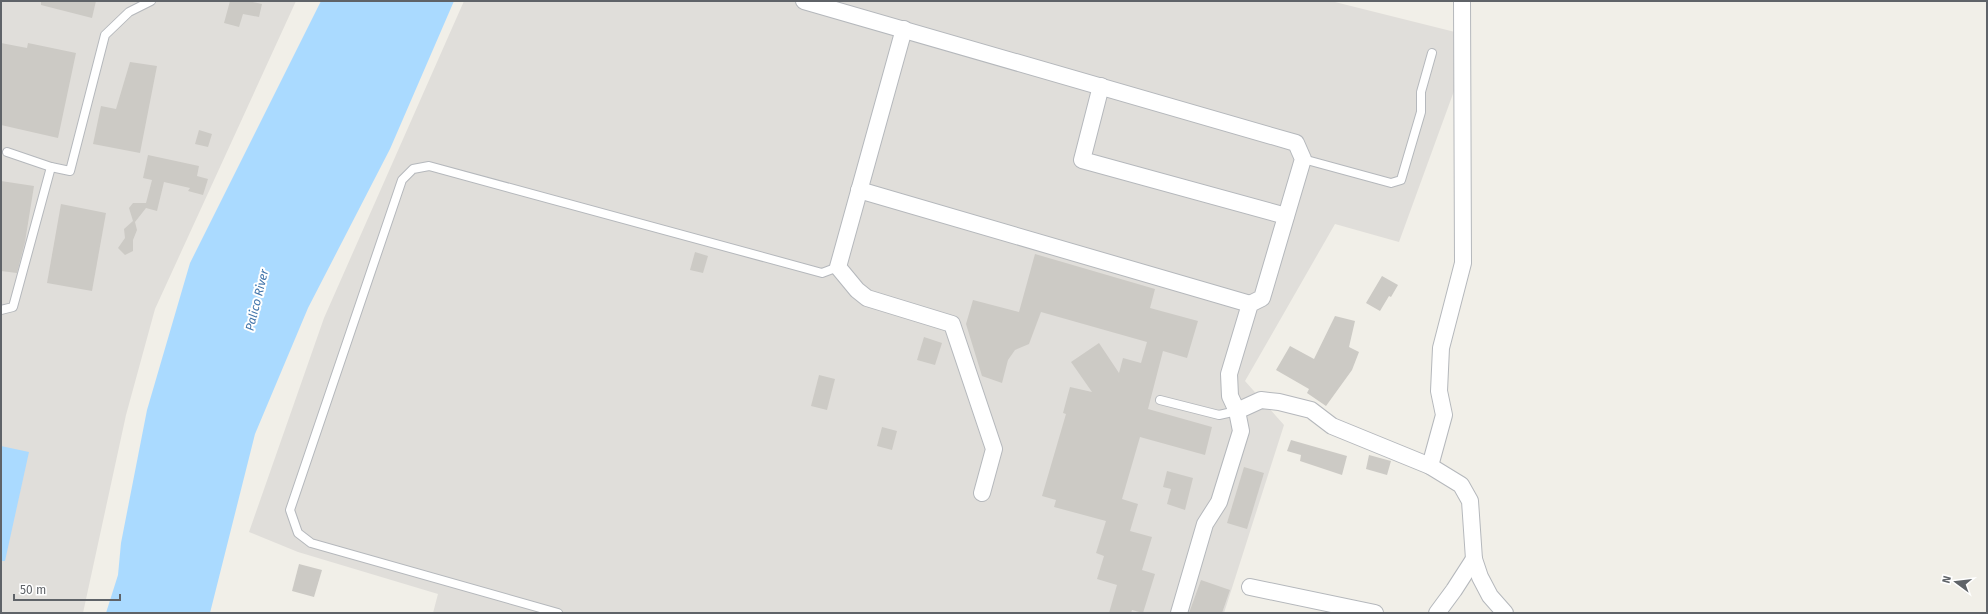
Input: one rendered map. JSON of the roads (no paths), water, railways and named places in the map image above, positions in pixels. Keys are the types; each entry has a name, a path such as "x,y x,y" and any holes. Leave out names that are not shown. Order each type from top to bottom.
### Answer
{"street":[{"path":"804,1 1296,143 1303,159 1262,298 1250,304 859,190"},
{"path":"1430,466 1444,415 1439,391 1441,348 1463,263 1462,1"},
{"path":"904,29 838,267 857,290 867,298 952,324 994,450 982,493"},
{"path":"1101,86 1082,160 1286,216"},
{"path":"1179,613 1205,524 1219,502 1241,431 1237,411 1230,396 1229,374 1250,304"},
{"path":"1237,411 1261,400 1279,402 1311,410 1332,426 1430,466 1461,485 1470,501 1474,559 1480,577 1490,596 1505,613"},
{"path":"1437,613 1474,559"},
{"path":"1250,587 1375,613"}],"lane":[{"path":"7,152 51,167 70,171 105,35 129,12 151,1"},
{"path":"1303,159 1391,183 1401,180 1421,112 1422,92 1432,53"},
{"path":"558,613 311,544 298,533 290,510 402,180 414,169 429,166 822,273 838,267"},
{"path":"1,310 13,307 51,167"},
{"path":"1160,400 1219,415 1237,411"}],"water":[{"name":"Palico River","path":"321,1 454,1 390,149 308,308 255,434 210,613 106,613 118,575 121,543 147,410 190,263"},
{"path":"1,446 29,452 5,561 1,561"}]}
